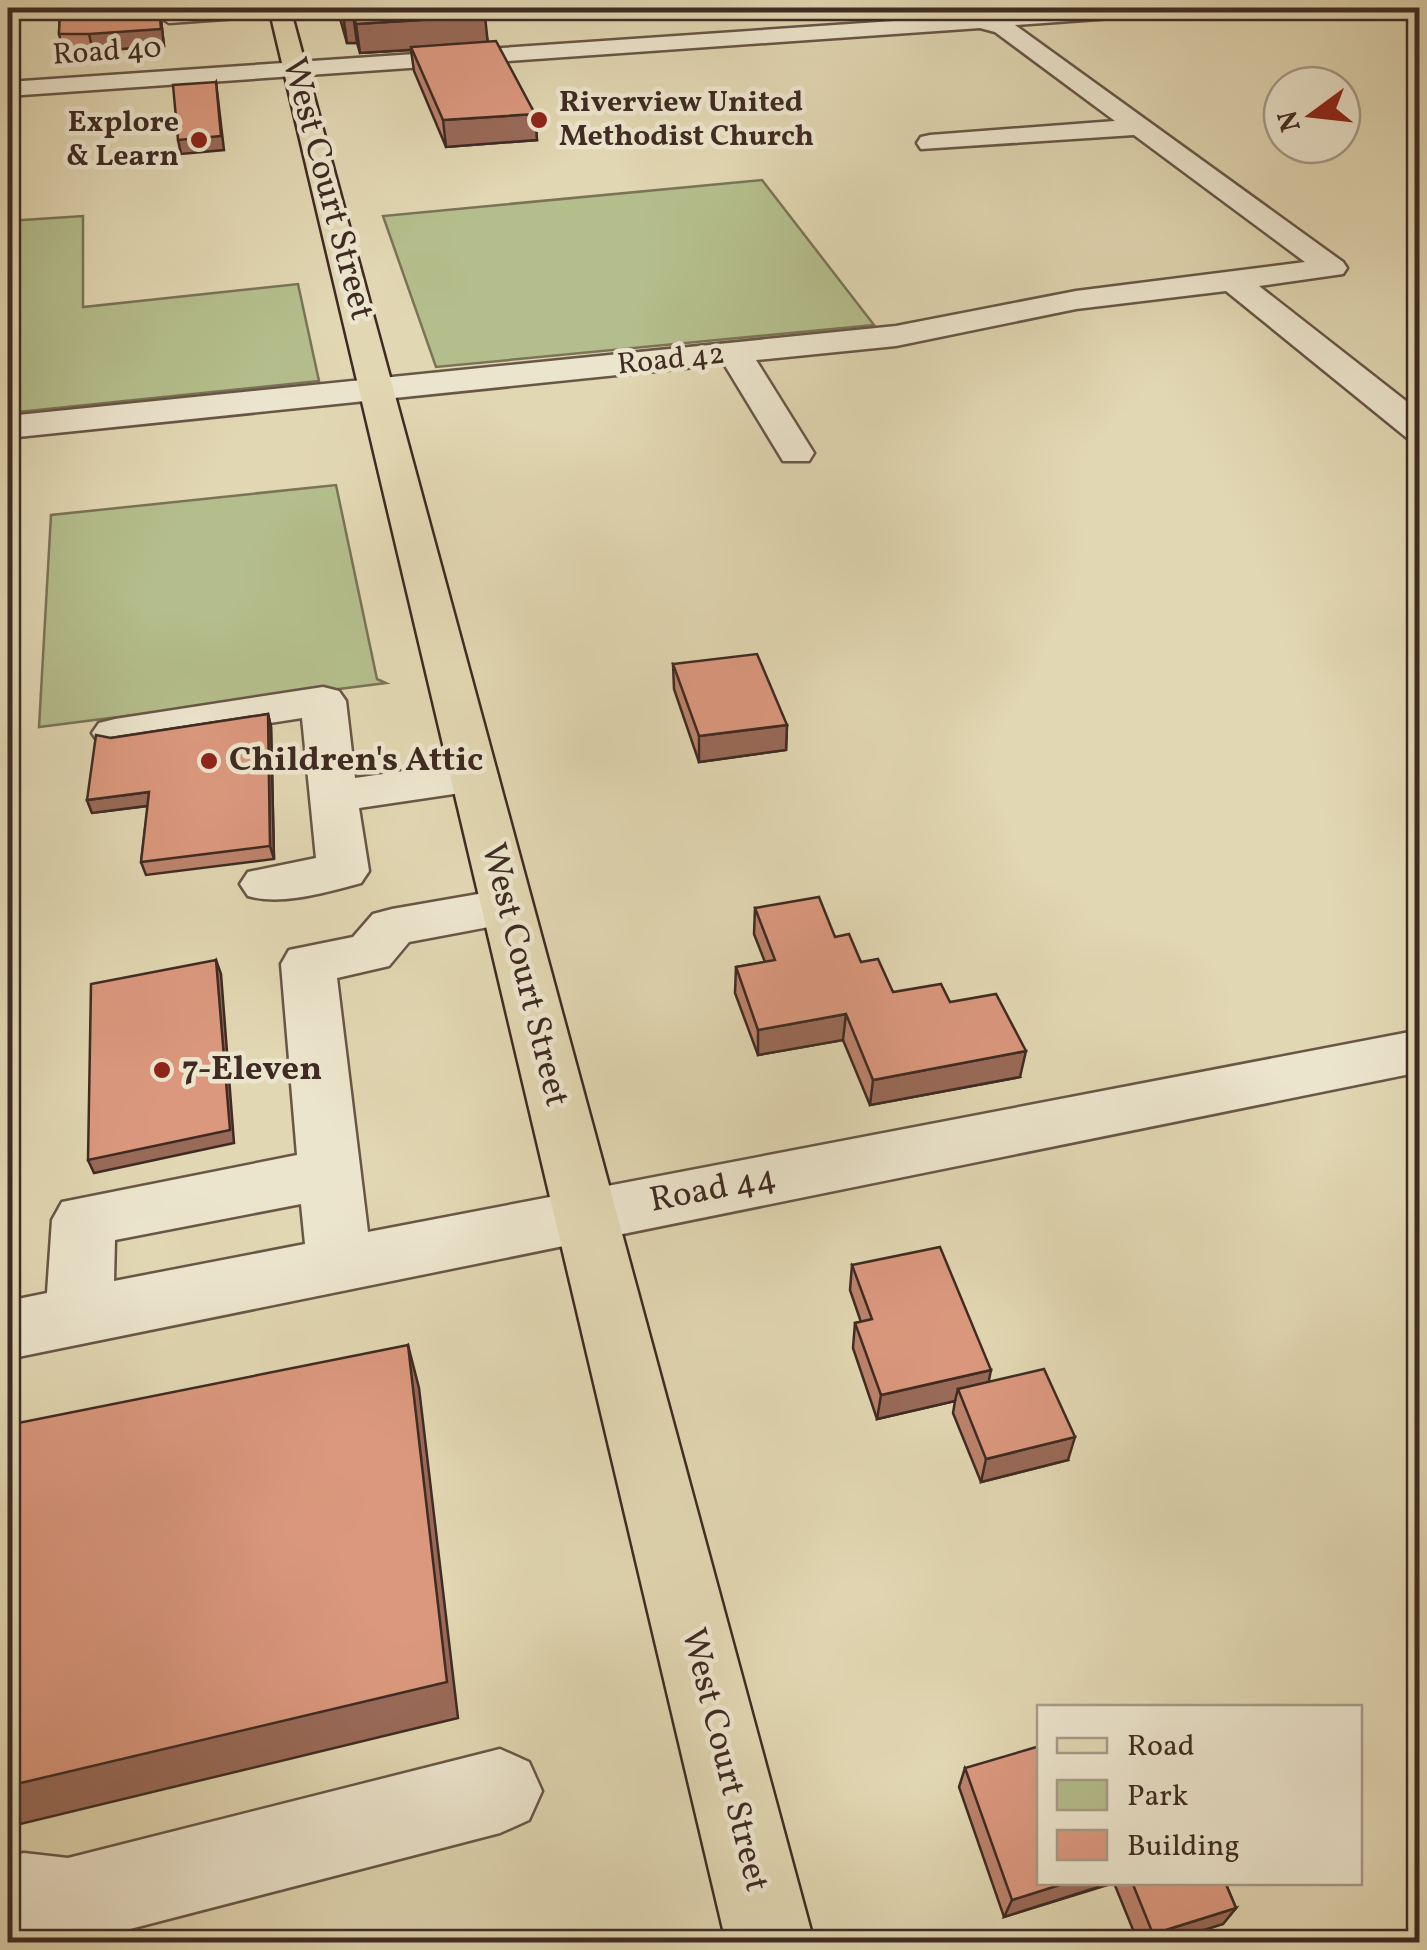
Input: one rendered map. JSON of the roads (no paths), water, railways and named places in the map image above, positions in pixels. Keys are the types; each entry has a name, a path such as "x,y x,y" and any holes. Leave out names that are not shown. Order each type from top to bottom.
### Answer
{"main road":[{"name":"West Court Street","path":"279,8 381,389 474,776 770,1942"}],"street":[{"path":"169,16 279,8"},
{"path":"950,8 1003,27 1136,127"},
{"name":"Road 40","path":"8,88 1168,8"},
{"path":"930,143 1136,127"},
{"name":"Road 42","path":"8,427 896,336 1076,300 1332,268 1136,127"},
{"path":"1232,280 1420,430"},
{"path":"735,354 796,453"},
{"path":"115,732 322,702 343,871 266,884"},
{"path":"334,796 474,776"},
{"path":"339,1264 308,964 370,953 392,927 507,907"},
{"name":"Road 44","path":"8,1330 1420,1050"},
{"path":"79,1316 84,1220 330,1174"},
{"path":"8,1900 24,1896 68,1902 500,1791"}],"place":[{"name":"Riverview United Methodist Church","path":"539,120"},
{"name":"Explore & Learn","path":"199,140"},
{"name":"Children's Attic","path":"209,761"},
{"name":"7-Eleven","path":"162,1070"}]}
